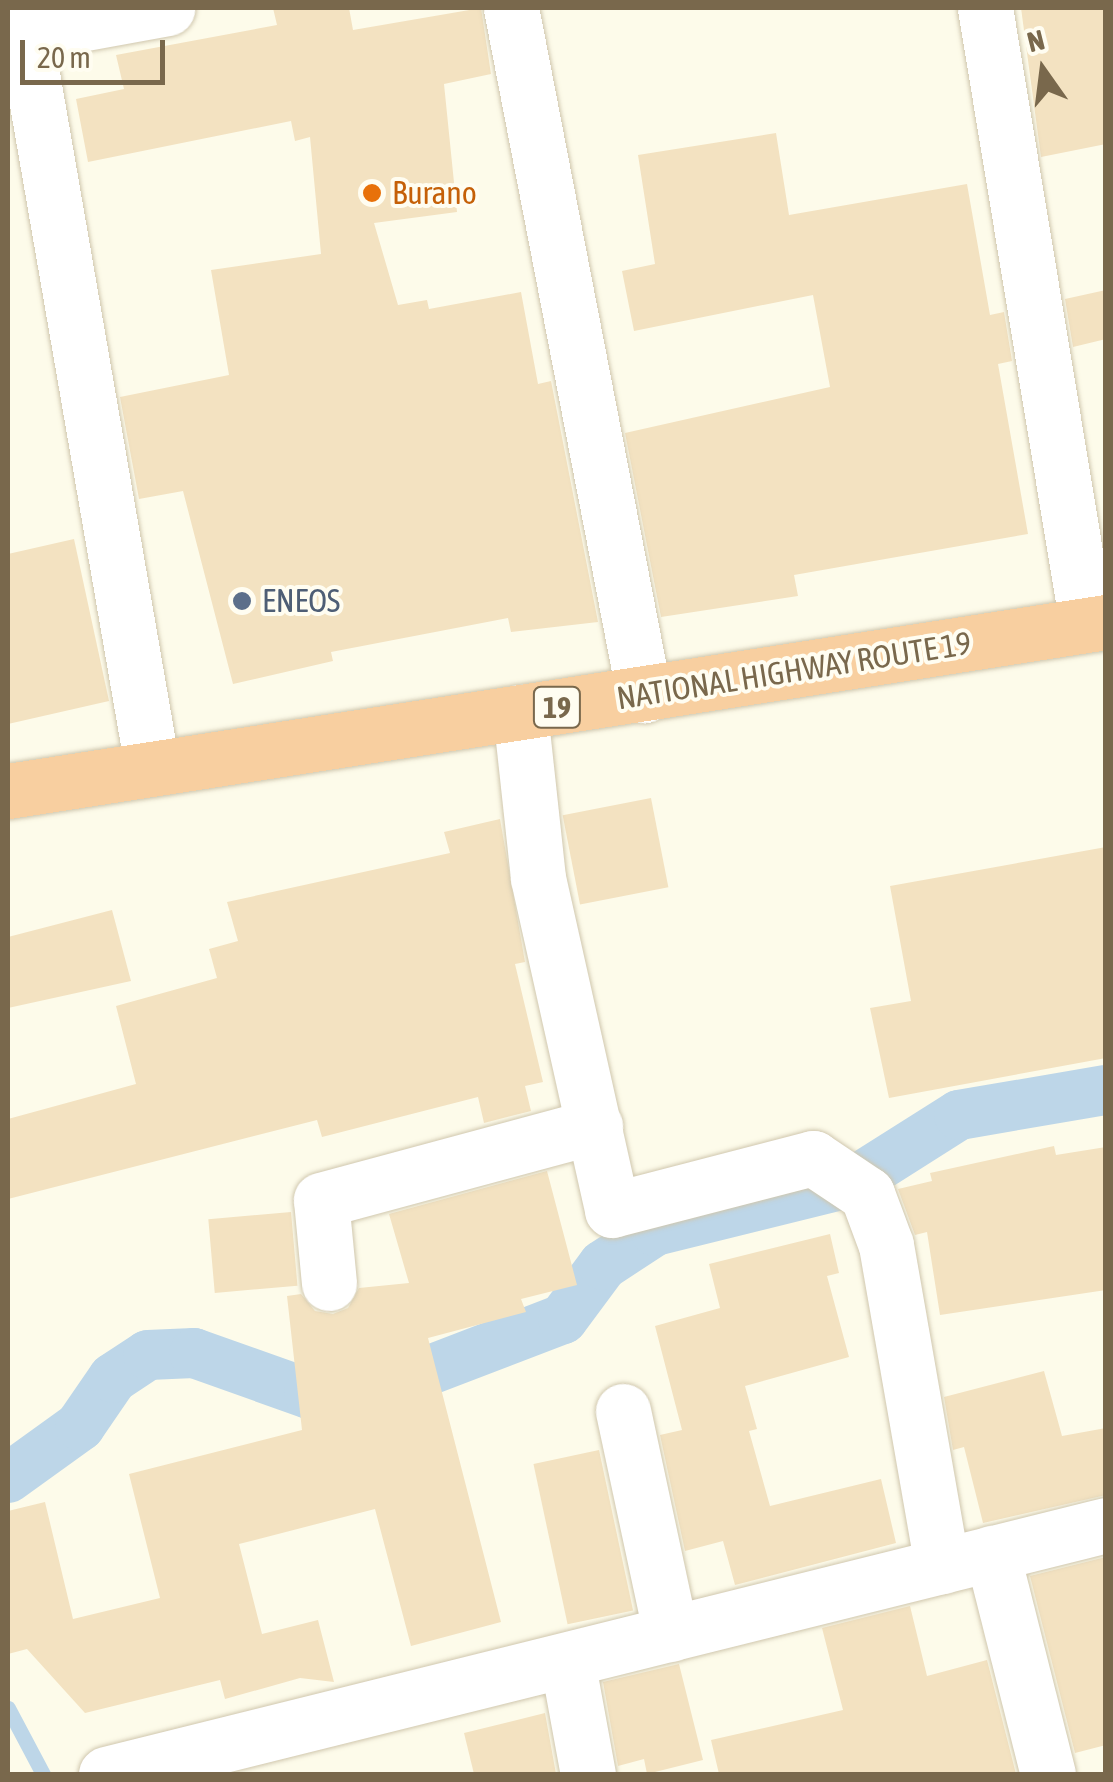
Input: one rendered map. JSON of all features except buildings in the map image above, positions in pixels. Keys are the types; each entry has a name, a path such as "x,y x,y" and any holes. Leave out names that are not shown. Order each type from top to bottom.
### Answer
{"highway":[{"name":"NATIONAL HIGHWAY ROUTE 19","path":"8,791 1096,624"}],"street":[{"path":"152,766 16,35 167,8"},
{"path":"511,8 644,695"},
{"path":"985,8 1096,624"},
{"path":"520,712 538,878 612,1210 813,1158 854,1184 886,1245 967,1560 1048,1774"},
{"path":"329,1283 321,1200 595,1126"},
{"path":"623,1410 672,1634"},
{"path":"106,1774 1106,1525"},
{"path":"567,1660 588,1774"}],"waterway":[{"path":"8,1478 80,1426 113,1378 148,1355 194,1353 309,1394 422,1373 563,1319 603,1265 655,1231 853,1182 959,1115 1106,1090"},
{"path":"8,1708 43,1774"}],"place":[{"name":"Burano","path":"372,193"},
{"name":"ENEOS","path":"242,601"}]}
